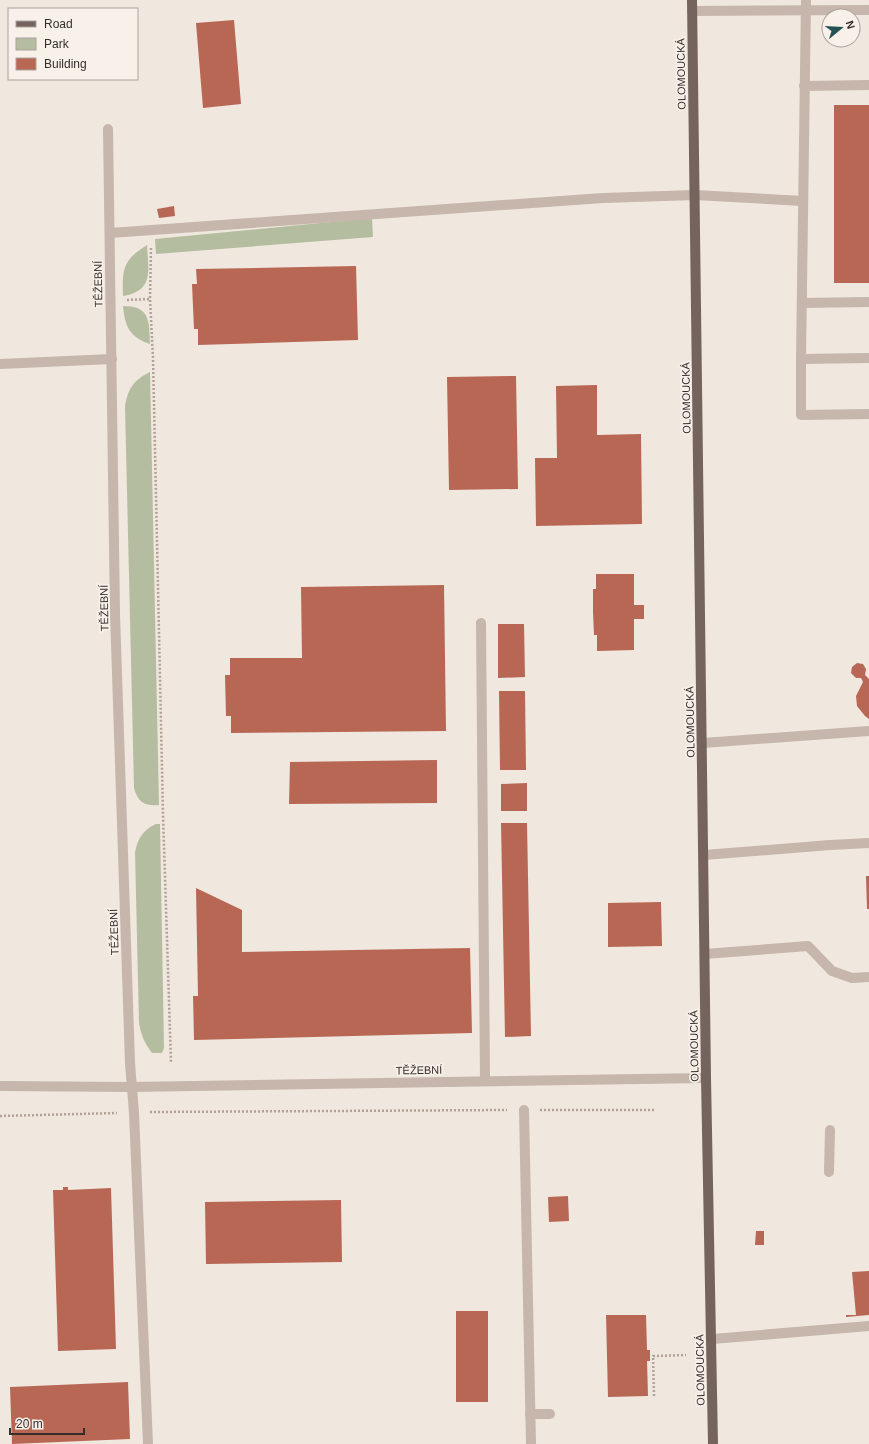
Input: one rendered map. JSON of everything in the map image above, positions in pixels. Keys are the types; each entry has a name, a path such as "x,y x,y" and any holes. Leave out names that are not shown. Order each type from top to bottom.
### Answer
{"main road":[{"name":"OLOMOUCKÁ","path":"692,0 706,1078 713,1444"}],"street":[{"path":"692,12 766,5 806,5 869,10"},
{"path":"806,5 801,359 802,415 869,414"},
{"path":"804,86 869,85"},
{"name":"TĚŽEBNÍ","path":"108,129 116,622 131,1087"},
{"path":"110,233 595,198 695,195 803,201"},
{"path":"802,303 869,302"},
{"path":"801,359 869,358"},
{"path":"0,364 112,359"},
{"path":"481,624 485,1081"},
{"path":"702,743 869,731"},
{"path":"704,855 830,845 869,844"},
{"path":"705,954 808,946 832,971 852,978 869,977"},
{"name":"TĚŽEBNÍ","path":"0,1086 131,1087 706,1078"},
{"path":"131,1087 134,1112 148,1444"},
{"path":"524,1110 531,1444"},
{"path":"829,1172 830,1130"},
{"path":"712,1339 869,1326"},
{"path":"530,1414 550,1414"}],"path":[{"path":"152,243 150,299 153,358 163,807 171,1063"},
{"path":"123,301 150,299"},
{"path":"0,1116 134,1112 656,1110"},
{"path":"654,1396 653,1356 686,1355"}],"green space":[{"path":"372,218 373,237 156,254 155,239"},
{"path":"147,245 148,270 145,284 133,293 123,296 123,279 126,266 139,250"},
{"path":"123,306 139,309 144,312 148,322 150,344 137,338 129,330 125,319"},
{"path":"150,372 159,805 146,804 140,800 134,788 125,406 130,389 140,378"},
{"path":"156,824 160,824 164,1048 162,1053 152,1053 147,1046 139,1023 135,852 144,832"}],"building":[{"path":"234,20 241,104 203,108 196,23"},
{"path":"834,105 869,105 869,283 834,283"},
{"path":"174,206 175,216 159,218 157,209"},
{"path":"356,266 358,340 198,345 198,329 194,329 192,284 197,284 196,269"},
{"path":"516,376 518,489 449,490 447,377"},
{"path":"597,385 597,435 641,434 642,524 536,526 535,458 557,458 556,386"},
{"path":"596,574 634,574 634,605 644,605 644,619 634,619 634,650 597,651 597,635 594,635 593,612 593,589 596,589"},
{"path":"444,585 446,731 231,733 231,716 226,716 225,675 230,675 230,658 302,658 301,587"},
{"path":"498,624 524,624 525,677 498,678"},
{"path":"857,663 863,664 866,669 865,675 869,679 869,719 857,706 856,696 863,682 861,678 856,678 851,673 852,667"},
{"path":"499,691 525,691 526,770 500,770"},
{"path":"437,760 437,803 289,804 290,762"},
{"path":"527,783 527,811 501,811 501,784"},
{"path":"501,823 527,823 531,1036 505,1037"},
{"path":"866,876 869,876 869,909 867,909"},
{"path":"196,888 242,910 242,952 470,948 472,1033 194,1040 193,996 198,996"},
{"path":"661,902 662,946 608,947 608,903"},
{"path":"63,1187 68,1187 68,1190 111,1188 116,1349 58,1351 53,1190 63,1190"},
{"path":"568,1196 569,1221 549,1222 548,1197"},
{"path":"341,1200 342,1262 206,1264 205,1202"},
{"path":"756,1231 764,1231 764,1245 755,1245"},
{"path":"869,1271 869,1315 846,1317 846,1315 856,1315 852,1272"},
{"path":"456,1311 488,1311 488,1402 456,1402"},
{"path":"606,1315 646,1315 647,1350 650,1350 650,1361 647,1361 648,1396 608,1397"},
{"path":"128,1382 130,1439 12,1444 10,1387"}]}
